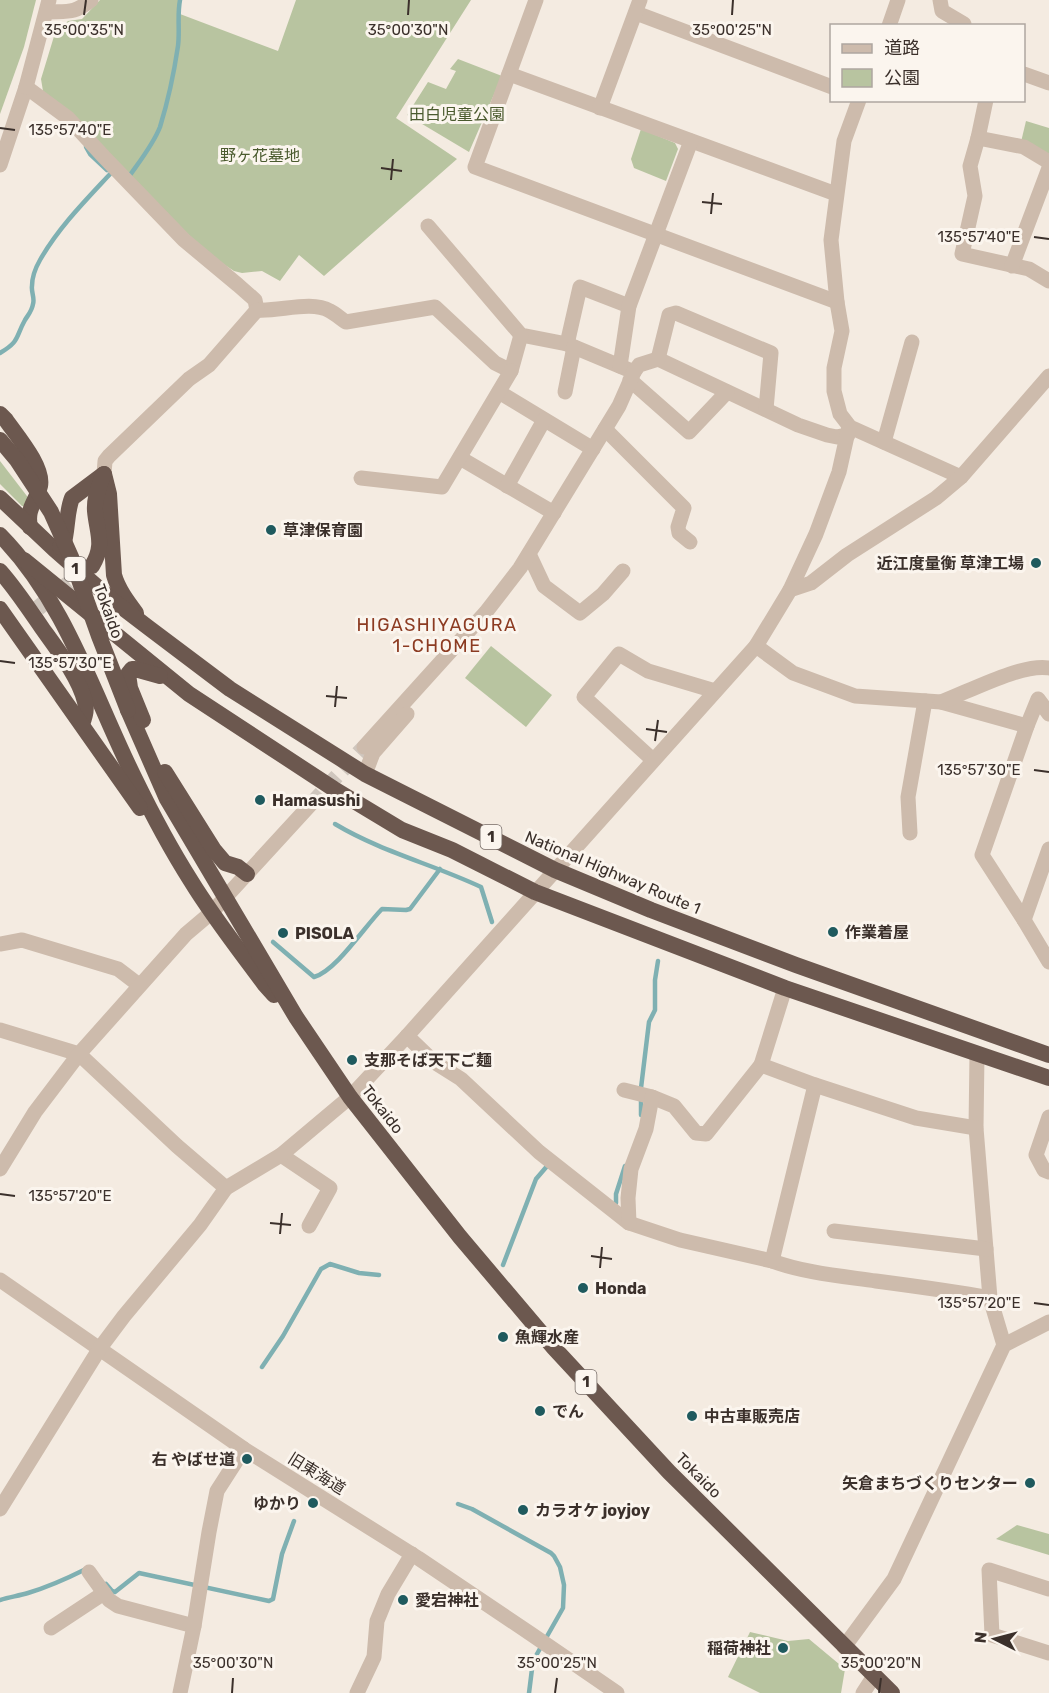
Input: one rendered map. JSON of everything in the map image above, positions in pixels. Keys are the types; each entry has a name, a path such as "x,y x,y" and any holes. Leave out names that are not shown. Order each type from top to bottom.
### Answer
{"highway":[{"path":"0,414 30,456 40,475 40,486 28,518 30,527"},
{"name":"Tokaido","path":"0,440 17,460 51,512 71,557 128,710 168,799 296,1017 350,1097 460,1237 555,1348 669,1472 892,1693"},
{"path":"54,549 63,546 72,498 104,474"},
{"path":"92,566 100,543 95,510 96,495 104,474"},
{"path":"104,474 109,494 113,562 117,585 149,628"},
{"name":"National Highway Route 1","path":"0,498 111,599 149,628 230,689 365,774 555,870 651,910 796,965 1049,1055"},
{"name":"1","path":"0,535 24,560 189,694 376,816 402,830 452,850 535,892 785,988 1049,1078"},
{"name":"1","path":"24,560 49,599 86,669 133,776 191,882 265,985 296,1017"},
{"path":"0,571 35,611 80,688 85,702 86,716 82,724"},
{"name":"1","path":"0,609 145,816 170,846"},
{"path":"170,679 135,669 129,671 127,678 166,774 214,850 225,863 238,867 247,874"}],"street":[{"path":"0,165 26,87 48,6 71,11 80,9 91,0"},
{"path":"536,0 475,167 837,302"},
{"path":"890,24 898,0"},
{"path":"940,0 942,11 964,24"},
{"path":"600,108 638,6 830,87"},
{"path":"509,74 836,194"},
{"path":"1025,75 1049,83"},
{"path":"26,87 68,118 184,240 255,300 257,310"},
{"path":"1,1505 100,1348 200,1226 226,1188 281,1155 350,1097 756,646 790,590 816,534 839,472 849,431 840,414 834,391 834,368 842,330 831,240 844,141 858,102"},
{"path":"986,102 969,166 975,196 962,254 1029,269 1049,281"},
{"path":"978,138 1024,147 1049,162"},
{"path":"364,747 486,612 520,568 619,406 628,372 629,306 691,141"},
{"path":"1012,266 1049,168"},
{"path":"428,226 521,335 571,346 628,372 689,432 727,392"},
{"path":"564,392 580,287 629,306"},
{"path":"257,310 268,311 311,306 328,309 346,322 435,307 495,363 511,371"},
{"path":"104,474 105,461 109,456 189,379 209,365 257,310"},
{"path":"658,359 669,315 676,313 771,353 766,410"},
{"path":"361,478 442,487 511,371 521,335"},
{"path":"884,442 912,342"},
{"path":"628,372 639,365 658,359 798,425 837,437 849,431 884,442 961,477"},
{"path":"790,590 811,583 847,555 936,498 961,477 1049,376"},
{"path":"499,392 593,449"},
{"path":"507,486 544,420"},
{"path":"605,429 684,508 678,527 679,533 690,542"},
{"path":"460,458 554,513"},
{"path":"529,554 544,586 580,613 603,594 623,571"},
{"path":"756,646 793,673 855,696 941,702 1027,726"},
{"path":"342,761 438,651 447,656 453,661 373,753 365,774"},
{"path":"653,760 584,697 620,654 648,671 715,691"},
{"path":"941,702 1017,672 1049,668"},
{"path":"1049,714 1038,699 982,855 1049,962"},
{"path":"910,833 908,797 925,701"},
{"path":"0,1169 35,1112 79,1054 186,934 212,912 311,804"},
{"path":"1024,920 1049,849"},
{"path":"0,944 22,940 118,969 139,985"},
{"path":"624,1090 652,1097 674,1106 696,1133 706,1134 761,1065 785,988"},
{"path":"0,1030 79,1054 177,1146 226,1188"},
{"path":"407,1036 434,1062 460,1079 539,1152 629,1223 680,1240 786,1266 990,1298"},
{"path":"977,1054 976,1128 990,1298 1004,1345"},
{"path":"761,1065 916,1118 976,1128"},
{"path":"772,1261 815,1085"},
{"path":"629,1223 628,1198 631,1169 646,1129 652,1097"},
{"path":"1049,1117 1036,1155 1044,1170 1049,1172"},
{"path":"281,1155 330,1188 309,1226"},
{"path":"834,1231 986,1249"},
{"name":"旧東海道","path":"0,1280 244,1449 412,1554 616,1693"},
{"path":"844,1647 894,1579 1004,1345 1049,1322"},
{"path":"180,1693 217,1491 244,1449"},
{"path":"357,1693 374,1657 377,1621 388,1594 412,1554"},
{"path":"1049,1590 989,1570 992,1635 1049,1653"},
{"path":"89,1572 109,1600 118,1606 194,1626"},
{"path":"51,1628 104,1593"},
{"path":"863,1693 874,1676"}],"green space":[{"path":"0,0 36,0 24,47 0,114"},
{"name":"野ヶ花墓地","path":"100,0 180,0 180,14 278,51 296,0 471,0 396,118 457,159 324,276 299,255 280,281 262,271 242,273 234,271 211,256 135,184 43,91 41,79 55,33 68,21 82,19"},
{"name":"田白児童公園","path":"458,59 502,76 469,152 407,115 428,82 446,89 456,71 450,69"},
{"path":"1026,121 1049,128 1049,157 1021,142"},
{"path":"641,129 675,143 678,149 666,181 634,168 631,159"},
{"path":"0,461 30,500 26,506 22,506 0,484"},
{"path":"491,646 552,695 526,727 465,678"},
{"path":"1017,1525 1049,1534 1049,1555 996,1539"},
{"name":"稲荷神社","path":"750,1632 788,1641 809,1639 845,1669 841,1693 760,1693 728,1677"}],"waterway":[{"path":"128,178 154,140 163,117 178,46 180,0"},
{"path":"86,147 107,170"},
{"path":"0,353 14,342 31,311 33,276 47,248 111,173"},
{"path":"335,824 389,850 481,887 492,922"},
{"path":"273,942 314,977 332,966 382,909 410,909 440,869"},
{"path":"641,1115 641,1088 649,1022 655,1010 655,980 658,961"},
{"path":"503,1265 536,1179 548,1165"},
{"path":"616,1203 616,1194 625,1166"},
{"path":"262,1367 283,1336 321,1269 330,1264 359,1273 379,1275"},
{"path":"458,1504 472,1509 551,1553 560,1567 564,1585 563,1608 533,1661 529,1693"},
{"path":"106,1584 115,1592 139,1573 269,1601 273,1599 282,1554 294,1521"},
{"path":"0,1600 43,1588 86,1569"}],"tunnel":[{"path":"38,608 87,569"},
{"path":"311,804 364,747"}],"place":[{"name":"草津保育園","path":"271,530"},
{"name":"近江度量衡 草津工場","path":"1036,563"},
{"name":"Hamasushi","path":"260,800"},
{"name":"作業着屋","path":"833,932"},
{"name":"PISOLA","path":"283,933"},
{"name":"支那そば天下ご麺","path":"352,1060"},
{"name":"Honda","path":"583,1288"},
{"name":"魚輝水産","path":"503,1337"},
{"name":"でん","path":"540,1411"},
{"name":"中古車販売店","path":"692,1416"},
{"name":"右 やばせ道","path":"247,1459"},
{"name":"矢倉まちづくりセンター","path":"1030,1483"},
{"name":"ゆかり","path":"313,1503"},
{"name":"カラオケ joyjoy","path":"523,1510"},
{"name":"愛宕神社","path":"403,1600"},
{"name":"稲荷神社","path":"783,1648"}],"district":[{"name":"HIGASHIYAGURA 1-CHOME","path":"437,635"}]}
